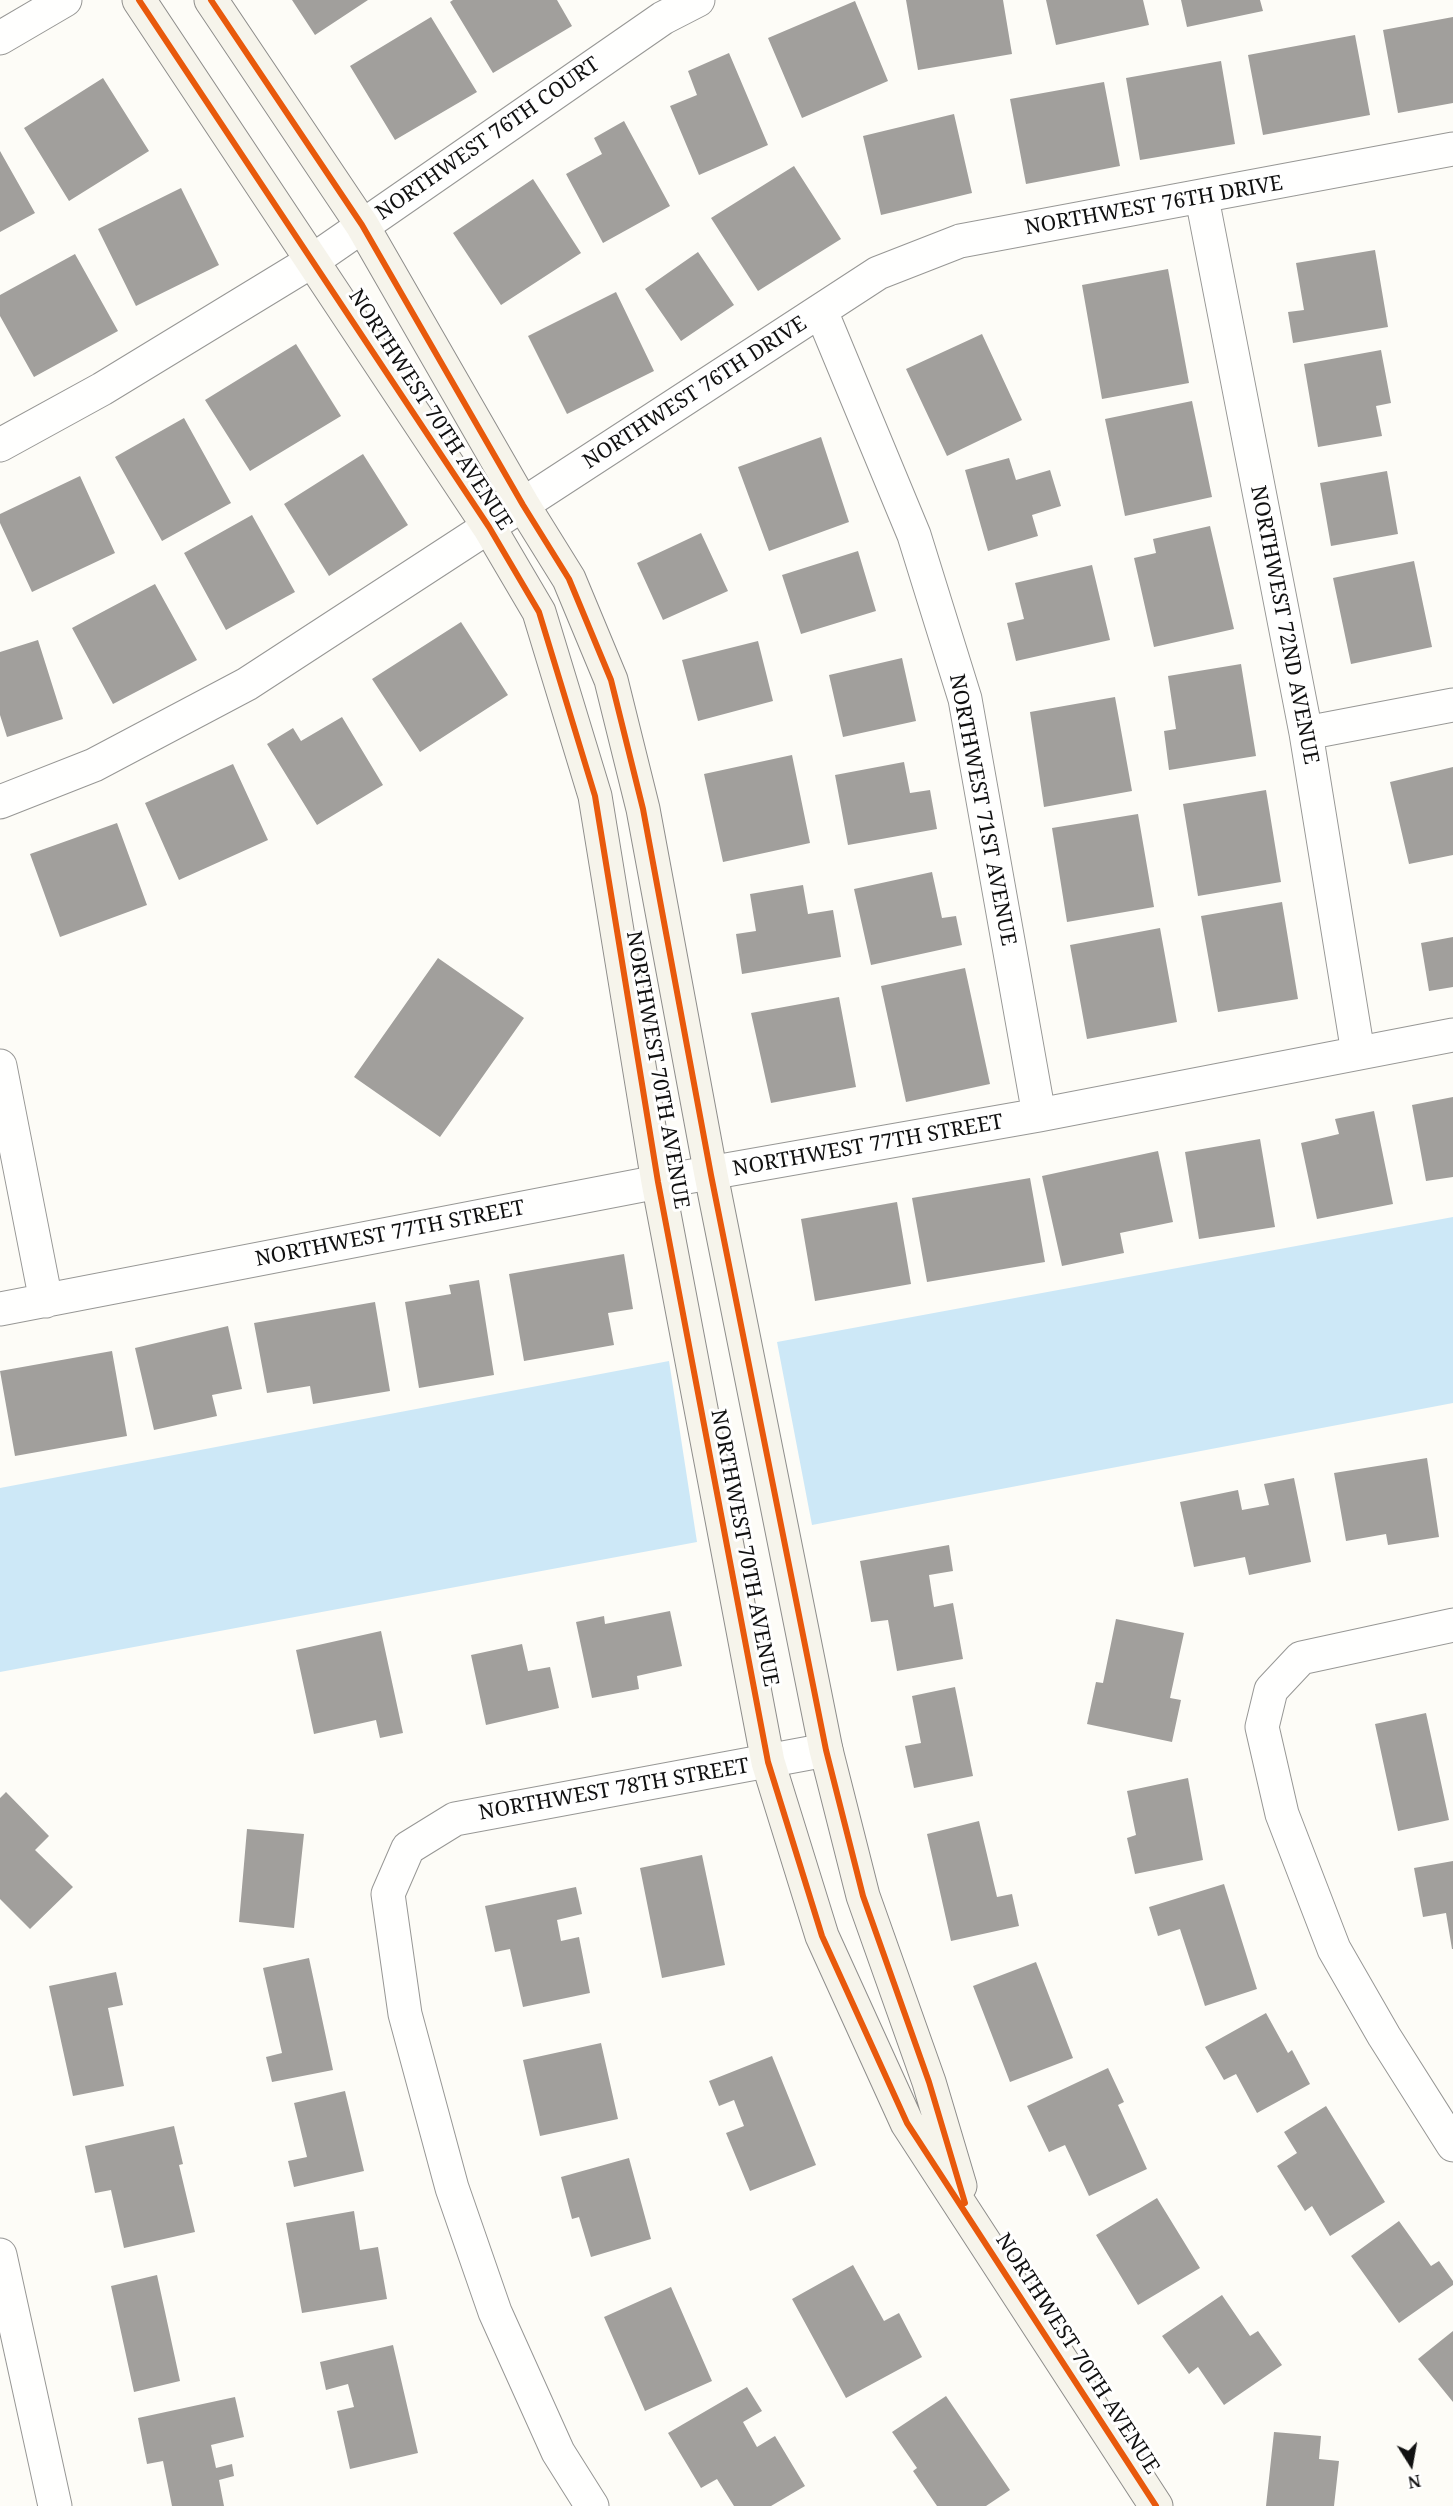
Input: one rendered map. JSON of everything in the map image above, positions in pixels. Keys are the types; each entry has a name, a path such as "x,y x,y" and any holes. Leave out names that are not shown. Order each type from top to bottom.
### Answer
{"street":[{"path":"0,38 65,0"},
{"name":"NORTHWEST 70TH AVENUE","path":"139,0 489,527 538,612 595,796 658,1182 768,1762 822,1936 907,2123 1003,2274 1156,2506"},
{"name":"NORTHWEST 70TH AVENUE","path":"212,0 362,225 523,505 569,579 611,680 643,809 711,1175 826,1750 862,1896 929,2082 970,2220"},
{"name":"NORTHWEST 76TH COURT","path":"0,445 102,389 312,261 663,18 698,0"},
{"name":"NORTHWEST 76TH DRIVE","path":"0,802 94,765 247,684 878,273 960,242 1453,149"},
{"name":"NORTHWEST 72ND AVENUE","path":"1202,198 1306,734 1358,1053"},
{"name":"NORTHWEST 71ST AVENUE","path":"821,311 914,535 965,699 1039,1115"},
{"path":"1306,734 1453,705"},
{"name":"NORTHWEST 77TH STREET","path":"0,1309 658,1182 711,1175 1039,1115 1453,1035"},
{"path":"0,1066 46,1301"},
{"path":"1453,1625 1301,1658 1271,1690 1262,1727 1282,1814 1334,1949 1384,2036 1453,2145"},
{"name":"NORTHWEST 78TH STREET","path":"592,2506 558,2452 495,2312 452,2188 405,2014 388,1894 408,1848 455,1819 826,1750"},
{"path":"0,2255 55,2506"}],"water":[{"path":"1453,1217 1453,1403 812,1525 777,1342"},
{"path":"669,1361 697,1542 0,1672 0,1488"}],"building":[{"path":"292,0 368,0 315,35"},
{"path":"453,0 557,0 572,26 493,73 450,2"},
{"path":"906,0 1003,0 1012,54 918,70"},
{"path":"1046,0 1143,0 1149,25 1056,45"},
{"path":"1181,0 1260,0 1263,11 1187,27"},
{"path":"855,1 888,81 802,118 768,38"},
{"path":"431,17 477,92 395,140 350,66"},
{"path":"1453,17 1453,103 1398,113 1383,30"},
{"path":"1355,35 1370,115 1263,135 1248,55"},
{"path":"729,53 768,145 699,175 670,106 697,95 688,71"},
{"path":"1221,61 1235,144 1140,160 1126,78"},
{"path":"103,78 149,151 69,201 24,128"},
{"path":"1104,82 1120,166 1026,184 1010,99"},
{"path":"954,114 972,193 881,215 863,136"},
{"path":"624,121 670,206 603,243 566,174 602,154 594,138"},
{"path":"0,151 35,213 0,232"},
{"path":"794,166 841,239 758,291 711,218"},
{"path":"533,179 581,253 501,305 453,233"},
{"path":"181,188 219,265 136,306 98,229"},
{"path":"1375,250 1388,327 1293,343 1288,312 1304,310 1296,263"},
{"path":"698,252 734,305 681,341 645,289"},
{"path":"75,254 118,331 34,377 0,316 0,295"},
{"path":"1168,269 1189,383 1102,399 1082,285"},
{"path":"616,292 654,371 567,414 528,336"},
{"path":"982,334 1022,420 947,456 906,369"},
{"path":"296,344 341,416 250,471 205,400"},
{"path":"1381,350 1391,403 1376,406 1382,436 1318,447 1304,364"},
{"path":"1192,401 1212,497 1125,516 1105,419"},
{"path":"184,418 231,503 162,541 115,457"},
{"path":"821,437 849,522 769,551 738,467"},
{"path":"363,454 408,525 329,576 284,504"},
{"path":"1009,458 1016,480 1050,470 1061,506 1032,515 1038,536 988,551 965,470"},
{"path":"1387,471 1398,534 1331,546 1320,483"},
{"path":"80,476 115,553 32,592 0,523 0,514"},
{"path":"252,515 295,592 226,630 184,553"},
{"path":"1210,526 1234,629 1154,647 1134,558 1156,553 1153,539"},
{"path":"701,533 728,591 663,620 637,563"},
{"path":"858,551 876,611 801,634 782,575"},
{"path":"1414,561 1432,647 1351,664 1333,578"},
{"path":"1092,565 1110,640 1016,661 1007,623 1024,619 1015,583"},
{"path":"155,584 197,660 113,704 72,628"},
{"path":"461,622 508,695 420,752 372,679"},
{"path":"38,640 63,719 7,737 0,715 0,652"},
{"path":"758,641 773,701 698,721 682,660"},
{"path":"902,658 916,721 843,737 829,675"},
{"path":"1241,664 1256,756 1169,770 1164,731 1176,729 1168,676"},
{"path":"1115,697 1132,791 1044,807 1030,712"},
{"path":"342,717 383,785 317,825 267,744 293,728 301,741"},
{"path":"792,755 810,843 723,862 704,774"},
{"path":"904,762 910,793 930,790 937,829 848,845 835,775"},
{"path":"233,764 268,840 179,880 145,803"},
{"path":"1453,767 1453,855 1409,864 1390,782"},
{"path":"1266,790 1281,882 1198,896 1183,804"},
{"path":"1138,814 1154,907 1067,922 1052,828"},
{"path":"117,823 147,905 60,937 30,854"},
{"path":"932,872 942,918 956,916 962,945 871,965 854,889"},
{"path":"803,885 808,914 833,910 841,957 742,974 736,934 756,931 750,894"},
{"path":"1282,902 1298,999 1218,1012 1201,916"},
{"path":"1160,928 1177,1022 1087,1039 1070,945"},
{"path":"1453,937 1453,987 1429,991 1421,943"},
{"path":"438,958 524,1018 440,1137 354,1077"},
{"path":"965,968 990,1084 906,1102 881,986"},
{"path":"839,997 856,1087 771,1103 751,1013"},
{"path":"1453,1097 1453,1177 1426,1181 1412,1105"},
{"path":"1374,1111 1393,1204 1317,1219 1301,1143 1339,1134 1335,1119"},
{"path":"1260,1139 1275,1227 1199,1239 1185,1152"},
{"path":"1158,1151 1173,1222 1120,1233 1124,1253 1062,1266 1042,1176"},
{"path":"1030,1178 1045,1262 927,1282 912,1198"},
{"path":"897,1202 911,1284 815,1301 801,1219"},
{"path":"624,1254 633,1309 608,1313 614,1345 524,1361 509,1274"},
{"path":"479,1280 494,1375 419,1388 405,1302 451,1294 449,1285"},
{"path":"375,1302 390,1391 313,1404 310,1386 267,1393 254,1323"},
{"path":"228,1326 242,1389 212,1395 217,1416 154,1430 135,1348"},
{"path":"112,1351 127,1436 15,1456 0,1371"},
{"path":"1427,1458 1439,1537 1388,1545 1386,1534 1346,1541 1334,1473"},
{"path":"1294,1478 1311,1562 1249,1575 1245,1557 1194,1567 1180,1502 1238,1490 1242,1510 1269,1505 1264,1484"},
{"path":"949,1545 953,1571 929,1575 934,1607 953,1603 963,1659 897,1671 888,1620 871,1622 860,1561"},
{"path":"670,1611 682,1666 637,1676 639,1689 592,1698 576,1622 604,1616 605,1624"},
{"path":"1116,1619 1184,1633 1170,1698 1181,1700 1172,1742 1087,1724 1096,1682 1103,1683"},
{"path":"381,1631 403,1733 380,1738 376,1720 314,1734 296,1650"},
{"path":"522,1644 528,1671 550,1667 559,1708 486,1725 471,1655"},
{"path":"955,1687 973,1776 914,1788 905,1746 921,1743 912,1696"},
{"path":"1426,1713 1449,1820 1398,1831 1375,1724"},
{"path":"1188,1778 1203,1860 1135,1874 1127,1838 1136,1835 1127,1791"},
{"path":"6,1792 49,1836 35,1850 73,1887 30,1929 0,1899 0,1798"},
{"path":"979,1821 997,1897 1012,1894 1019,1926 951,1941 927,1834"},
{"path":"247,1829 304,1834 294,1928 239,1922"},
{"path":"702,1855 725,1965 662,1978 640,1868"},
{"path":"1453,1861 1452,1949 1446,1913 1423,1917 1414,1868"},
{"path":"1224,1884 1257,1989 1205,2006 1180,1929 1158,1936 1149,1907"},
{"path":"576,1887 582,1914 557,1920 561,1941 579,1937 590,1993 523,2007 510,1949 495,1952 485,1906"},
{"path":"309,1958 333,2070 272,2082 266,2057 282,2053 263,1968"},
{"path":"1036,1962 1073,2058 1010,2082 973,1986"},
{"path":"116,1972 123,2005 108,2008 124,2086 73,2096 49,1986"},
{"path":"1266,2013 1288,2053 1292,2050 1310,2084 1257,2113 1236,2074 1224,2080 1205,2047"},
{"path":"601,2043 618,2119 540,2136 523,2060"},
{"path":"772,2056 816,2165 750,2191 726,2133 744,2126 734,2100 719,2106 709,2081"},
{"path":"1108,2068 1124,2102 1118,2105 1147,2169 1089,2196 1065,2145 1049,2152 1027,2106"},
{"path":"345,2091 364,2171 294,2187 288,2161 307,2157 294,2103"},
{"path":"1326,2106 1385,2202 1330,2236 1312,2206 1305,2211 1277,2166 1297,2153 1284,2132"},
{"path":"174,2126 183,2164 179,2165 195,2232 124,2248 111,2190 95,2193 85,2146"},
{"path":"629,2158 651,2239 591,2257 579,2217 572,2219 561,2177"},
{"path":"1157,2198 1200,2268 1138,2305 1096,2235"},
{"path":"354,2211 360,2250 378,2247 387,2299 302,2313 286,2223"},
{"path":"1399,2221 1431,2266 1439,2261 1453,2281 1453,2285 1399,2323 1351,2256"},
{"path":"853,2265 884,2321 899,2313 922,2357 846,2398 792,2299"},
{"path":"157,2275 180,2381 134,2392 111,2286"},
{"path":"671,2287 712,2381 645,2411 604,2317"},
{"path":"1222,2295 1250,2336 1258,2331 1282,2365 1224,2405 1198,2367 1189,2374 1162,2336"},
{"path":"1453,2331 1453,2402 1418,2359"},
{"path":"393,2345 418,2453 350,2469 337,2411 354,2407 348,2384 326,2390 320,2362"},
{"path":"747,2387 762,2411 743,2422 757,2447 775,2436 805,2486 771,2506 734,2506 717,2479 701,2488 668,2433"},
{"path":"946,2396 1010,2490 986,2506 937,2506 913,2471 917,2468 892,2432"},
{"path":"235,2397 244,2437 211,2445 216,2468 232,2464 234,2476 219,2480 224,2506 172,2506 163,2461 147,2464 138,2418"},
{"path":"1274,2432 1321,2436 1319,2459 1339,2461 1334,2506 1266,2506"}],"cycle path":[{"path":"139,0 489,527 539,612 595,796 658,1182 768,1762 822,1936 907,2123 1156,2506"},
{"path":"211,0 362,225 523,505 569,579 611,680 643,809 711,1175 826,1750 863,1896 929,2082 965,2203"}]}
